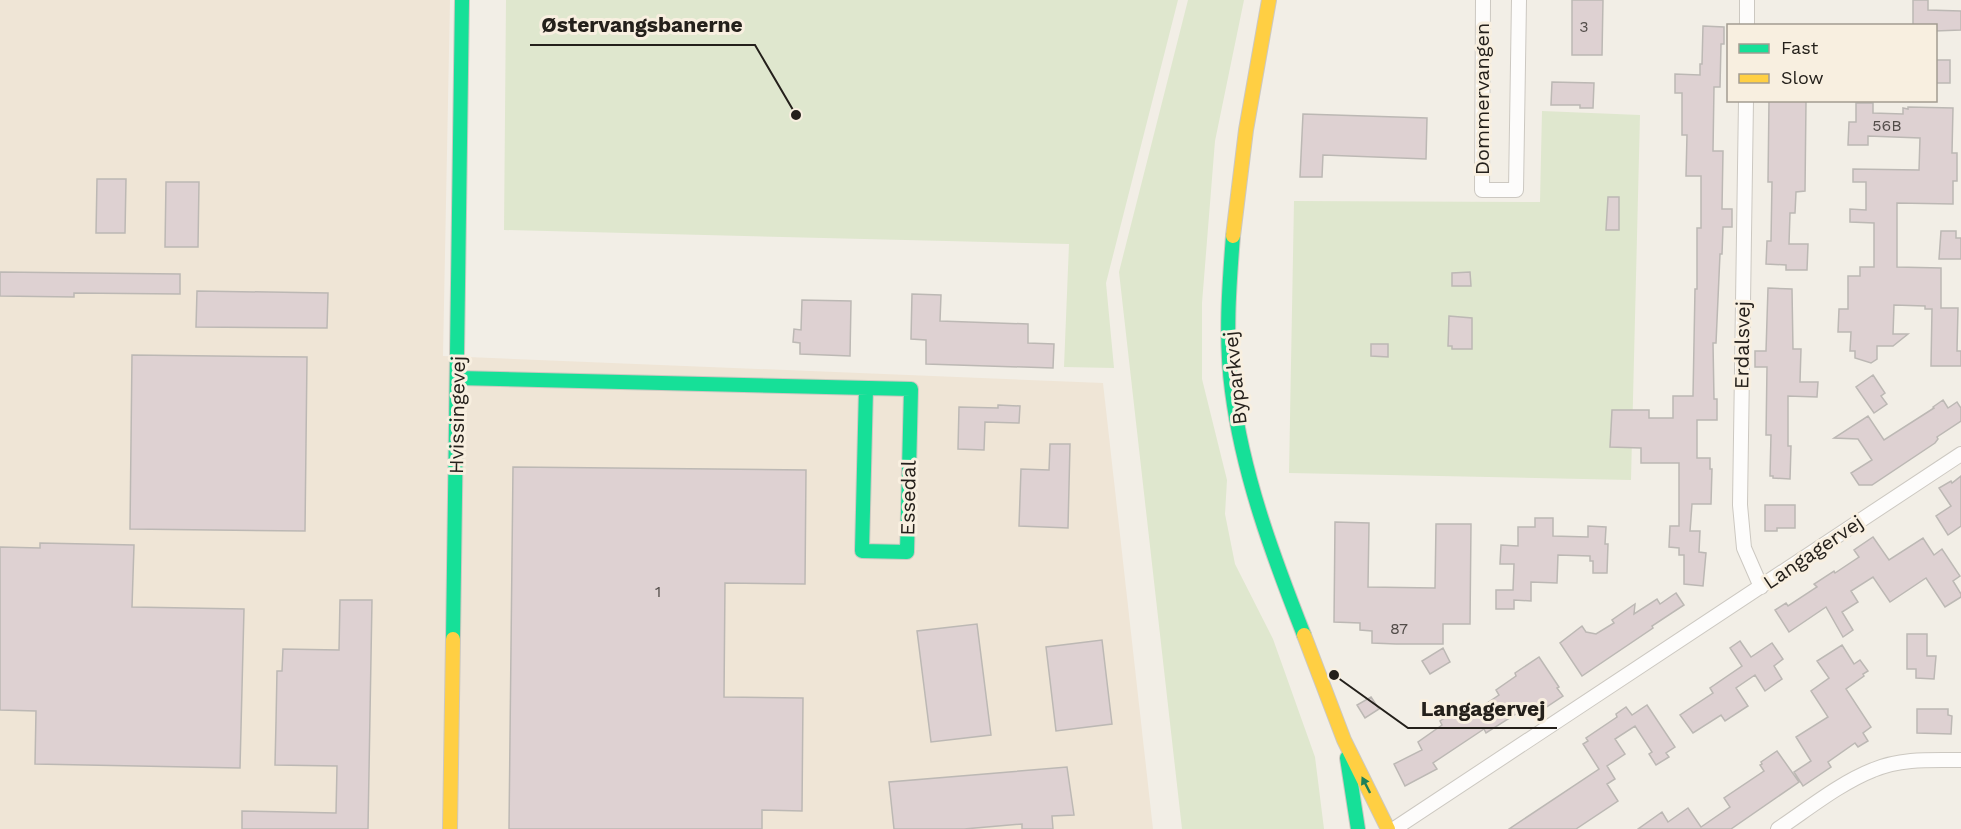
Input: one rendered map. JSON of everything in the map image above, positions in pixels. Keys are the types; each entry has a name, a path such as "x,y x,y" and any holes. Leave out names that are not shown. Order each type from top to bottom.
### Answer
{"street":[{"name":"Hvissingevej","path":"450,829 462,0"},
{"name":"Byparkvej","path":"1269,0 1239,183 1229,300 1229,352 1235,409 1257,505 1286,588 1344,741 1388,829"},
{"name":"Dommervangen","path":"1483,0 1482,190 1516,190 1519,0"},
{"path":"1747,0 1747,24"},
{"name":"Erdalsvej","path":"1746,102 1740,505 1744,548 1761,586"},
{"name":"Essedal","path":"458,378 911,389 907,552 862,551 866,388"},
{"name":"Langagervej","path":"1394,829 1961,454"},
{"name":"Byparkvej","path":"1344,741 1358,829"},
{"path":"1778,829 1853,780 1874,769 1917,760 1961,760"}],"shaded area":[{"path":"0,0 450,0 443,356 1103,383 1153,829 0,829"}],"green space":[{"path":"506,0 1178,0 1106,283 1114,368 1064,367 1069,244 504,230"},
{"path":"1188,0 1244,0 1215,141 1202,303 1202,379 1227,480 1225,514 1235,564 1273,639 1315,757 1324,829 1182,829 1119,272"},
{"path":"1542,111 1640,115 1631,480 1289,473 1294,201 1540,202"}],"building":[{"path":"1572,0 1603,0 1602,55 1572,55"},
{"path":"1913,0 1928,0 1928,10 1961,11 1961,30 1937,31 1937,24 1913,24"},
{"path":"1703,26 1724,27 1724,44 1721,44 1720,87 1714,87 1713,151 1723,151 1722,209 1732,209 1732,227 1723,227 1716,343 1713,343 1714,399 1717,399 1717,420 1697,420 1697,458 1710,458 1710,469 1712,469 1711,504 1692,504 1690,531 1700,531 1699,552 1706,553 1703,586 1684,584 1684,555 1679,555 1679,548 1669,547 1670,526 1679,526 1679,463 1641,463 1641,448 1610,447 1612,410 1649,410 1649,418 1673,418 1673,396 1693,396 1697,228 1701,228 1701,176 1686,176 1687,135 1682,135 1682,93 1675,93 1675,74 1700,75"},
{"path":"1937,60 1950,60 1950,83 1937,83"},
{"path":"1552,82 1594,83 1593,108 1580,108 1580,105 1551,105"},
{"path":"1769,102 1806,102 1805,191 1796,192 1795,213 1790,213 1789,244 1808,244 1807,270 1786,270 1786,265 1766,264 1767,241 1771,241 1772,182 1768,182"},
{"path":"1856,103 1873,103 1873,113 1903,114 1903,108 1908,109 1908,107 1953,108 1952,153 1957,153 1957,181 1953,181 1953,204 1897,203 1897,267 1941,268 1941,308 1958,308 1957,351 1961,351 1961,366 1931,366 1932,309 1925,309 1925,306 1894,305 1893,334 1908,334 1893,346 1877,346 1877,359 1871,363 1855,358 1855,351 1850,351 1851,332 1838,332 1839,309 1848,309 1848,276 1860,276 1860,267 1874,267 1874,223 1850,222 1850,209 1866,210 1866,182 1853,182 1853,169 1919,170 1920,138 1868,136 1868,145 1848,145 1849,122 1856,122"},
{"path":"1303,114 1427,118 1426,159 1323,155 1322,177 1300,177"},
{"path":"97,179 126,179 125,233 96,233"},
{"path":"166,182 199,182 198,247 165,247"},
{"path":"1608,197 1619,197 1619,230 1606,230"},
{"path":"1941,231 1956,231 1956,238 1961,238 1961,259 1939,259"},
{"path":"0,272 180,274 180,294 74,293 74,297 0,296"},
{"path":"1470,272 1471,286 1452,286 1452,273"},
{"path":"1768,288 1792,289 1793,349 1801,349 1800,382 1818,382 1817,397 1788,396 1790,479 1770,476 1771,435 1766,435 1767,367 1755,367 1755,351 1766,351"},
{"path":"197,291 328,293 327,328 196,327"},
{"path":"912,294 941,295 940,321 1028,324 1028,343 1054,344 1053,368 926,364 926,340 911,339"},
{"path":"802,300 851,301 850,356 800,354 800,343 793,342 794,329 801,330"},
{"path":"1449,316 1472,318 1472,349 1452,349 1452,346 1448,346"},
{"path":"1371,344 1388,344 1388,357 1371,356"},
{"path":"132,355 307,357 305,531 130,529"},
{"path":"1873,375 1885,393 1881,396 1887,404 1874,413 1856,387"},
{"path":"1943,400 1948,408 1957,402 1961,408 1961,421 1937,437 1935,443 1872,485 1859,485 1851,473 1872,460 1858,439 1834,438 1868,416 1884,440"},
{"path":"998,405 1020,406 1019,423 985,422 984,450 958,449 959,407 998,408"},
{"path":"1050,444 1070,444 1068,528 1019,526 1021,469 1049,470"},
{"path":"513,467 806,470 805,584 725,583 724,697 803,698 802,811 762,810 762,829 509,829"},
{"path":"1961,476 1961,526 1948,535 1936,516 1951,506 1939,488 1951,481 1952,483"},
{"path":"1765,505 1795,505 1795,528 1765,531"},
{"path":"1535,518 1553,518 1553,536 1588,537 1588,526 1606,527 1607,573 1593,573 1593,561 1590,561 1590,556 1558,555 1557,583 1531,582 1531,601 1514,600 1514,609 1496,609 1496,590 1513,590 1514,564 1500,564 1501,545 1518,546 1518,527 1535,527"},
{"path":"1335,522 1369,523 1368,587 1435,588 1436,524 1471,524 1470,624 1443,624 1443,644 1396,644 1372,643 1372,631 1360,630 1360,623 1334,622"},
{"path":"1873,537 1889,560 1923,538 1934,555 1942,549 1960,576 1953,581 1961,597 1945,607 1926,578 1890,602 1873,577 1851,591 1858,602 1842,612 1853,630 1843,637 1826,607 1789,632 1775,610 1786,603 1788,606 1817,587 1814,584 1859,557 1854,550"},
{"path":"40,543 134,545 132,607 244,609 240,768 35,764 36,711 0,710 0,547 40,548"},
{"path":"1676,593 1684,605 1582,676 1560,643 1582,626 1586,632 1596,634 1614,623 1612,620 1635,604 1634,614 1657,599 1660,604"},
{"path":"340,600 372,600 368,829 242,829 242,811 336,813 337,766 275,765 277,671 282,671 283,649 339,650"},
{"path":"977,624 991,735 931,742 917,631"},
{"path":"1907,634 1927,634 1927,656 1936,656 1934,679 1916,678 1916,669 1907,669"},
{"path":"1102,640 1112,724 1056,731 1046,647"},
{"path":"1740,641 1751,657 1772,643 1783,659 1774,666 1782,679 1765,691 1755,675 1736,688 1748,706 1725,721 1721,715 1693,733 1680,715 1713,693 1710,688 1742,666 1730,648"},
{"path":"1842,645 1854,664 1860,660 1868,671 1846,689 1871,727 1863,733 1868,741 1858,747 1855,743 1828,762 1831,767 1803,786 1794,772 1811,761 1796,737 1828,717 1811,691 1829,678 1817,661"},
{"path":"1443,648 1450,662 1430,674 1422,661"},
{"path":"1539,657 1563,696 1533,716 1527,707 1486,733 1484,729 1433,763 1437,769 1405,786 1394,764 1422,750 1418,742 1442,725 1440,721 1449,715 1451,718 1465,709 1469,715 1499,695 1496,690 1516,676 1515,673"},
{"path":"1371,697 1379,709 1365,718 1357,705"},
{"path":"1647,705 1675,747 1666,753 1669,757 1656,765 1649,754 1652,752 1635,726 1615,739 1625,754 1607,766 1615,779 1607,784 1618,801 1576,829 1509,829 1599,769 1583,744 1588,741 1586,738 1617,717 1616,714 1626,707 1632,715"},
{"path":"1917,709 1948,709 1948,715 1952,716 1951,734 1917,733"},
{"path":"1777,751 1799,782 1731,829 1638,829 1662,812 1668,822 1688,808 1701,827 1730,807 1724,798 1764,771 1760,765 1761,762"},
{"path":"1067,767 1074,815 1052,816 1053,829 1022,829 1022,824 964,829 894,829 889,782"}],"traffic: fast":[{"path":"453,639 462,0"},
{"path":"1233,236 1228,333 1230,372 1237,423 1260,515 1304,635"},
{"path":"458,378 911,389 907,552 862,551 866,388"},
{"path":"1347,758 1358,829"}],"traffic: slow":[{"path":"1233,236 1246,130 1269,0"},
{"path":"1304,635 1344,740 1388,829"},
{"path":"450,829 453,639"}],"place":[{"name":"Østervangsbanerne","path":"796,115"},
{"name":"Langagervej","path":"1334,675"}]}
